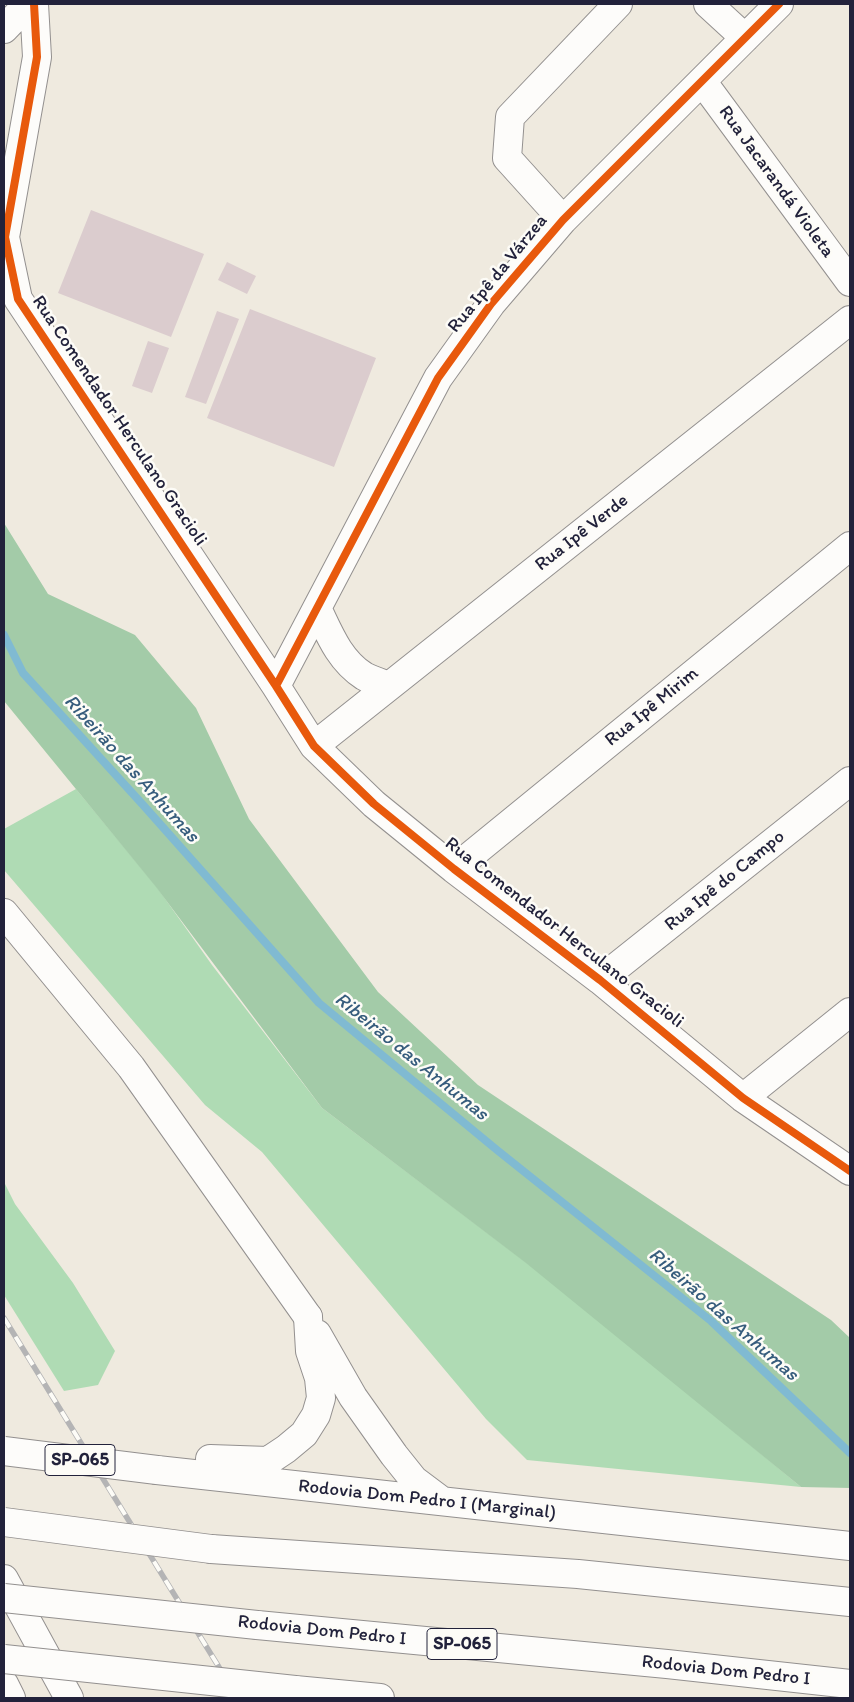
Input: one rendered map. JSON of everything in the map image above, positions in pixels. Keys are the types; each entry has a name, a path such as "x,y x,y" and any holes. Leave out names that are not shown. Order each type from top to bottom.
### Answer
{"main road":[{"path":"4,29 28,4"},
{"name":"Rua Comendador Herculano Gracioli","path":"34,4 38,57 5,236 18,299 279,690 314,746 374,804 454,869 600,980 744,1098 850,1171"},
{"path":"563,220 507,158 510,117 618,4"},
{"path":"708,4 745,38"},
{"name":"Rua Ipê da Várzea","path":"279,690 317,608 438,378 490,304 563,220 780,4"},
{"name":"Rua Jacarandá Violeta","path":"702,82 850,282"},
{"name":"Rua Ipê Verde","path":"314,746 850,320"},
{"name":"Rua Ipê Mirim","path":"454,869 850,546"},
{"path":"317,608 334,644 348,663 365,676 389,686"},
{"name":"Rua Ipê do Campo","path":"600,980 850,781"},
{"path":"4,913 131,1067 308,1317 353,1397 394,1456 414,1480 442,1501"},
{"path":"744,1098 850,1012"},
{"path":"157,1470 208,1459 268,1461 304,1434 316,1415 321,1398 319,1378 310,1351 308,1317"},
{"name":"Rodovia Dom Pedro I (Marginal)","path":"4,1451 157,1470 850,1546"},
{"path":"4,1522 210,1549 578,1574 850,1602"},
{"path":"4,1579 69,1698"},
{"name":"Rodovia Dom Pedro I","path":"4,1598 850,1684"},
{"path":"4,1659 380,1698"},
{"path":"4,1684 11,1698"}],"green space":[{"path":"4,523 48,594 135,635 196,708 249,819 378,992 478,1085 831,1320 850,1338 850,1488 801,1487 526,1263 322,1108 156,887 4,701"},
{"path":"76,789 156,886 212,965 322,1108 568,1294 801,1487 527,1460 486,1419 262,1152 205,1105 4,870 4,829"},
{"path":"4,1182 15,1204 73,1283 115,1351 98,1385 64,1391 4,1295"}],"building":[{"path":"91,210 204,254 171,337 58,293"},
{"path":"227,262 256,276 247,294 218,280"},
{"path":"250,309 376,358 334,467 207,418"},
{"path":"217,311 239,319 206,404 185,397"},
{"path":"148,341 169,348 152,393 132,386"}],"waterway":[{"name":"Ribeirão das Anhumas","path":"4,635 23,673 319,1003 497,1150 711,1321 850,1453"}],"railway":[{"path":"4,1318 238,1698"}],"cycle path":[{"path":"34,4 37,57 5,237 18,299 276,686"},
{"path":"779,4 563,220 491,304 438,378 276,686 314,746 374,804 454,869 600,980 743,1098 850,1171"}]}
